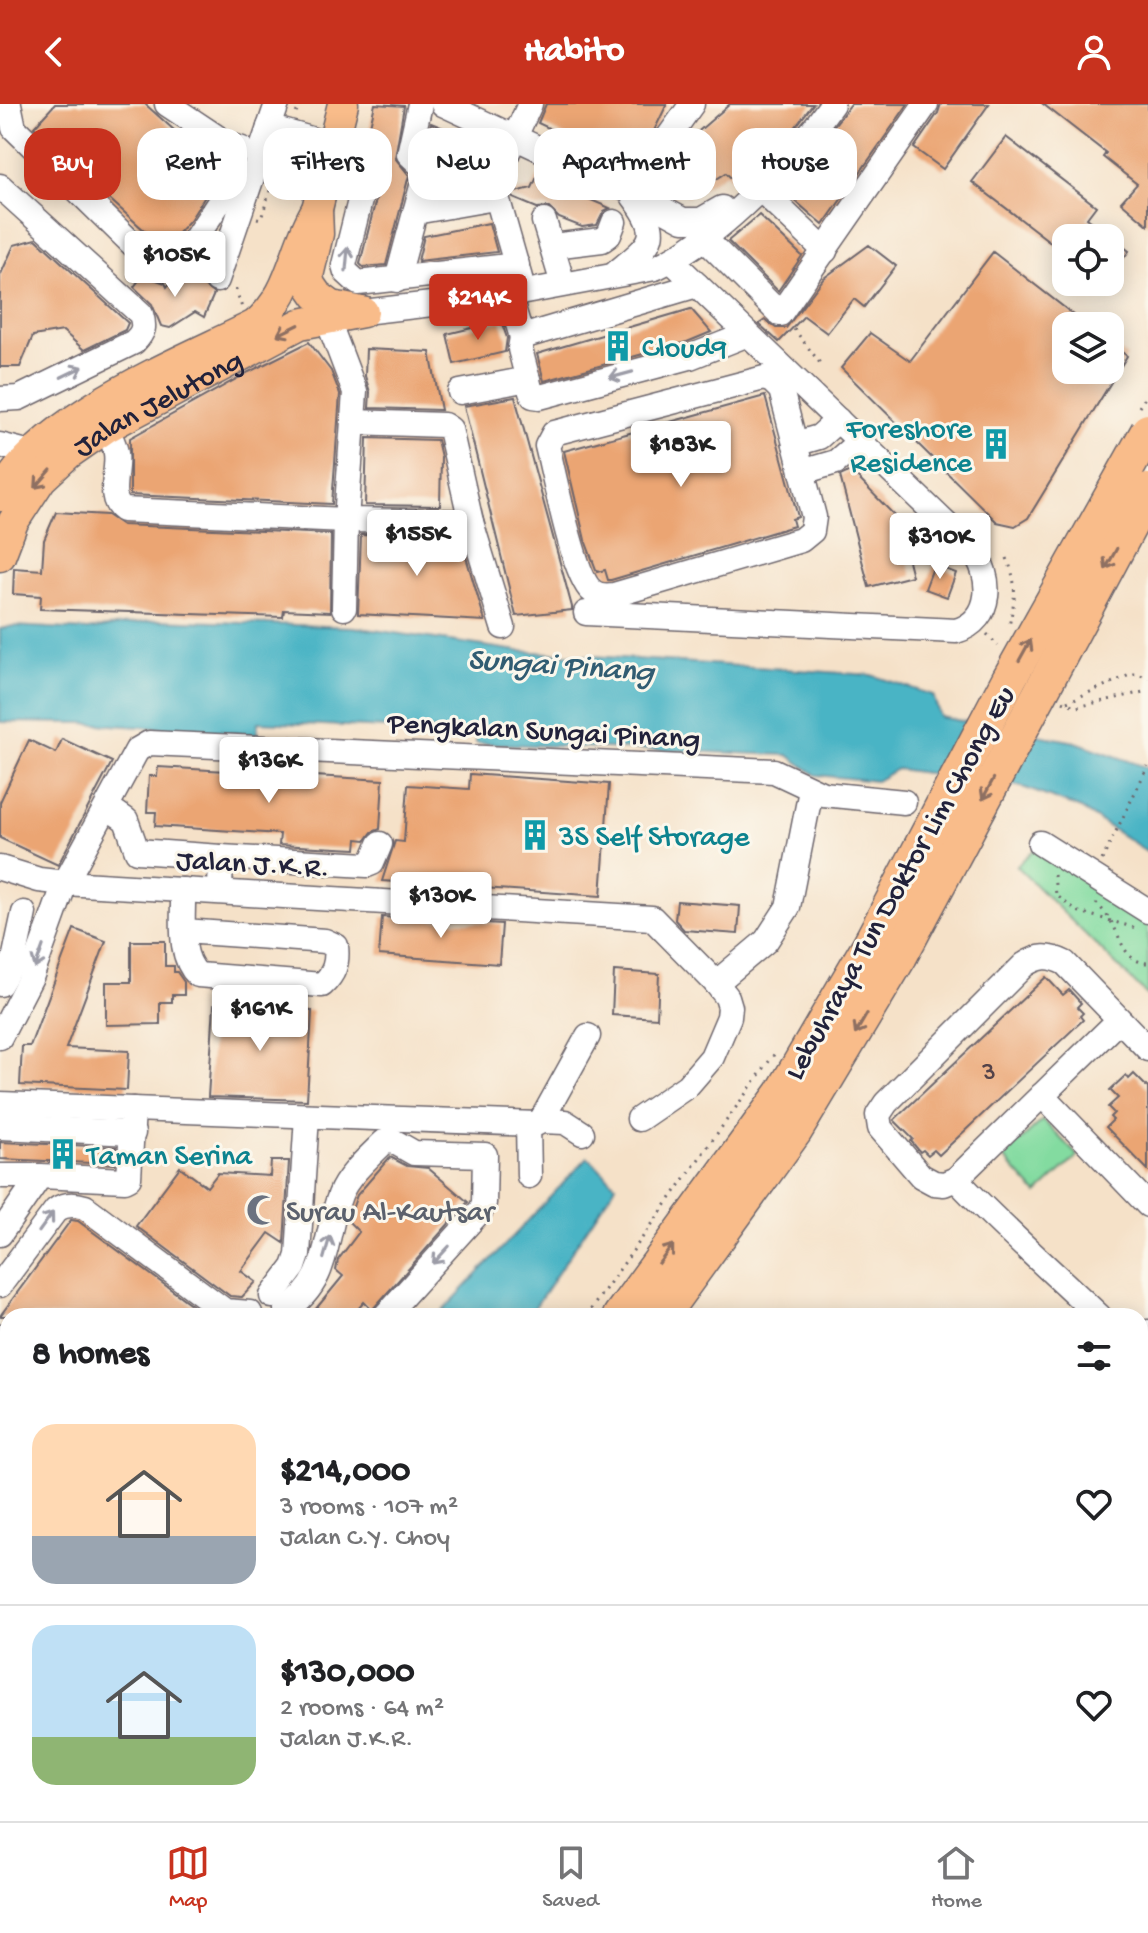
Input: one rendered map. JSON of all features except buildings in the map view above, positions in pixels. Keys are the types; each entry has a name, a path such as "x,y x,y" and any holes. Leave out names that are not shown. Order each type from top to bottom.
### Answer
{"highway":[{"name":"Lebuhraya Tun Doktor Lim Chong Eu","path":"667,1308 795,1131 886,949 1009,679 1148,431"},
{"name":"Lebuhraya Tun Doktor Lim Chong Eu","path":"626,1308 886,949 1148,491"}],"main road":[{"path":"337,128 343,104"},
{"path":"319,200 318,234 308,276 310,285 317,295 332,306 363,312"},
{"name":"Jalan Jelutong","path":"11,469 52,436 130,386 255,325 269,314 286,287 306,226 317,209"},
{"name":"Jalan Jelutong","path":"0,556 13,522 41,479 68,454 107,427 278,335 313,320 341,318 363,312"}],"street":[{"path":"9,104 14,128 153,264 167,268 178,265 226,200"},
{"path":"167,104 203,128"},
{"path":"415,128 420,104"},
{"path":"443,104 491,128"},
{"path":"518,129 530,104"},
{"path":"675,128 692,104"},
{"path":"811,128 832,104"},
{"path":"703,237 780,314 926,104"},
{"path":"247,172 260,155 273,115 297,128"},
{"path":"247,151 260,155"},
{"path":"0,186 141,314 145,325 134,342 19,398 0,399"},
{"path":"217,280 237,200"},
{"path":"360,200 345,258 346,272 358,283 517,265"},
{"path":"397,280 418,200"},
{"path":"415,212 484,200"},
{"path":"496,200 517,265 516,293 522,337 520,349 533,396 540,397 690,357 748,334"},
{"path":"615,273 643,250 651,233 648,217 636,200"},
{"path":"646,200 683,220 701,220 733,200"},
{"path":"363,312 516,293 655,268 703,237 749,200"},
{"path":"772,200 825,251"},
{"path":"544,221 563,284"},
{"path":"553,246 602,240 609,235 614,222"},
{"path":"586,613 956,631 980,614 987,595 986,572 980,559 671,260"},
{"path":"522,337 697,285"},
{"path":"327,318 354,385 344,608"},
{"path":"764,378 781,390 802,472 815,524 808,536 604,596 588,587 577,562 547,446 554,433 764,378"},
{"path":"460,392 528,379"},
{"path":"795,444 819,437 838,420"},
{"path":"353,422 447,426 450,429 471,522 503,627"},
{"path":"107,427 116,452 114,499 118,508 123,510 471,522"},
{"path":"802,472 836,462 860,441"},
{"path":"0,445 11,469"},
{"name":"Pengkalan Sungai Pinang","path":"0,1037 32,975 65,883 137,750 149,743 774,771 823,794 904,802"},
{"path":"639,1119 687,1086 712,1057 729,1017 730,1007 727,997 716,983 766,941 788,907 811,790"},
{"path":"107,807 126,820 137,851 367,865 372,863 380,844"},
{"path":"1040,843 1148,911"},
{"path":"220,891 221,857"},
{"name":"Jalan J.K.R.","path":"3,873 65,883 648,917 655,920 716,983"},
{"path":"183,890 184,931 186,958 189,967 198,975 322,985 331,976 337,958 336,946 325,941 184,931"},
{"path":"0,984 14,960 24,913"},
{"path":"1119,1020 956,1179 944,1184 921,1176 880,1128 878,1115 886,1103 1024,965 1041,957 1051,956 1065,963 1148,1049"},
{"path":"529,1176 535,1123 588,1036"},
{"path":"1042,1095 1148,1205"},
{"path":"0,1104 133,1121"},
{"path":"0,1127 307,1116 487,1123 565,1122 582,1133"},
{"path":"282,1307 298,1255 307,1116"},
{"path":"0,1176 125,1180 131,1175 133,1121"},
{"path":"392,1308 481,1210 484,1203 487,1123"},
{"path":"282,1307 303,1299 316,1279 343,1187 384,1142 393,1141 414,1153 485,1155"},
{"path":"0,1234 40,1176"},
{"path":"956,1179 987,1212 1091,1308"},
{"path":"0,1285 56,1210 60,1206 78,1205 85,1207 221,1308"},
{"path":"252,1308 255,1301 266,1296 282,1307"}],"path":[{"path":"780,314 804,339 823,367"},
{"path":"1148,679 1132,674 1065,702 1077,707 1148,691"},
{"path":"1102,860 1148,766"},
{"path":"1053,866 1056,895 1062,902 1076,911 1148,933"},
{"path":"1087,894 1111,921 1128,956 1139,963 1148,963"},
{"path":"592,1308 779,1047"}],"green space":[{"path":"1036,848 1148,921 1148,996 1016,866"},
{"path":"1043,1120 1078,1156 1037,1194 1003,1157"}],"water":[{"name":"Sungai Pinang","path":"158,620 353,627 518,651 871,675 933,695 940,717 1076,742 1148,768 1148,852 1081,809 1020,786 897,769 876,781 816,775 788,755 476,743 476,732 258,722 257,735 82,723 0,722 0,629 13,626 87,630"},
{"path":"588,1157 616,1185 534,1308 446,1308"}],"place":[{"name":"Cloud9","path":"618,346"},
{"name":"Foreshore Residence","path":"996,444"},
{"name":"3S Self Storage","path":"535,835"},
{"name":"Taman Serina","path":"63,1154"},
{"name":"Surau Al-Kautsar","path":"262,1210"}]}
